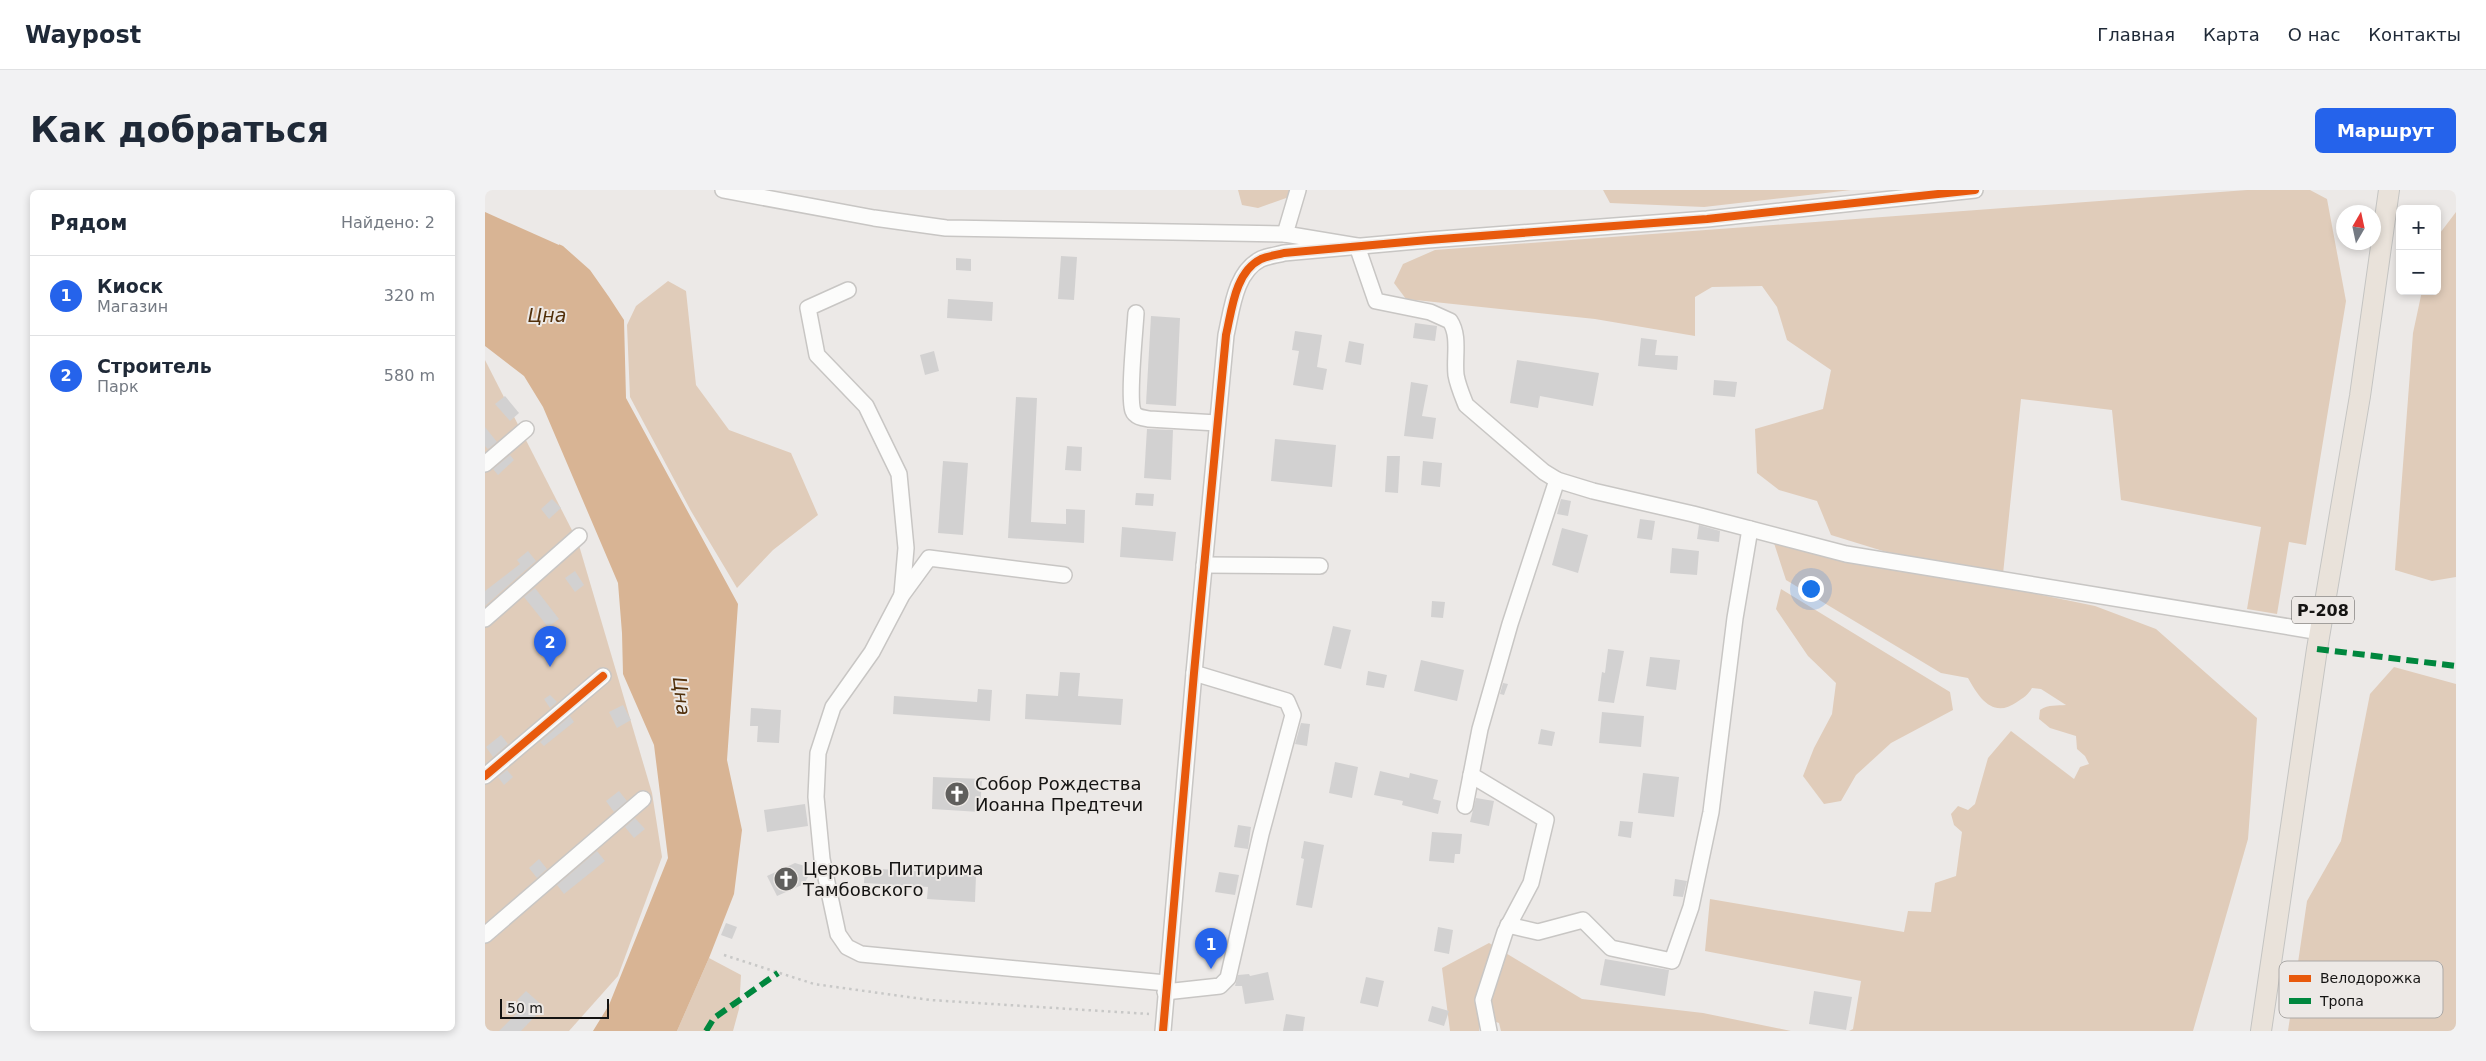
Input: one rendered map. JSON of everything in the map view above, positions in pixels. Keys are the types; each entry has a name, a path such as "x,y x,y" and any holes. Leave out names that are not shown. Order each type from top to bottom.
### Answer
{"main road":[{"name":"Р-208","path":"2261,1031 2320,632 2360,396 2389,190"}],"street":[{"path":"723,190 874,218 946,228 1285,234 1357,246"},
{"path":"1285,234 1298,190"},
{"path":"1163,1031 1226,335 1236,290 1247,270 1261,259 1284,253 1707,219 1975,190"},
{"path":"1357,246 1376,302 1430,312 1450,321 1456,335 1458,382 1467,405 1544,472 1557,480 1593,491 1846,554 2320,632"},
{"path":"848,290 808,308 817,355 866,406 899,474 906,548 902,595"},
{"path":"1136,313 1131,397 1133,411 1138,417 1149,419 1217,423"},
{"path":"485,464 526,429"},
{"path":"1465,806 1480,729 1509,624 1557,480"},
{"path":"1509,925 1538,932 1583,920 1611,948 1672,961 1691,907 1711,812 1735,618 1750,529"},
{"path":"485,619 579,536"},
{"path":"1064,575 929,558 902,595 872,652 833,707 818,753 816,797 822,858 838,934 843,943 861,954 1166,987 1219,986 1228,978 1261,834 1293,715 1287,701 1194,673"},
{"path":"1204,565 1320,566"},
{"path":"485,776 603,676"},
{"path":"1471,775 1546,820 1531,882 1509,925 1483,1000 1489,1031"},
{"path":"486,934 643,799"}],"path":[{"path":"724,955 814,984 930,1000 1163,1015"}],"shaded area":[{"path":"1238,190 1291,190 1289,197 1258,208 1242,205"},
{"path":"1603,190 1851,190 1704,207 1610,203"},
{"path":"2247,190 2310,190 2327,199 2346,301 2306,545 2289,542 2277,614 2247,609 2261,527 2121,500 2112,410 2021,399 2003,574 1896,555 1831,535 1817,501 1779,490 1757,473 1755,429 1823,409 1831,370 1787,340 1777,307 1762,286 1712,287 1695,297 1695,336 1595,319 1406,299 1394,283 1403,264 1435,250"},
{"path":"2456,212 2456,577 2432,581 2395,570 2413,333 2421,295 2441,295 2441,232"},
{"path":"668,281 686,291 696,385 729,430 791,453 818,515 773,550 737,588 691,511 630,397 627,325 636,306"},
{"path":"485,360 578,542 652,793 662,857 618,976 569,1031 485,1031"},
{"path":"1773,540 2095,606 2156,629 2257,718 2248,839 2193,1031 1849,1031 1853,1029 1861,981 1705,951 1710,899 1904,932 1908,911 1931,912 1935,883 1956,876 1962,832 1954,825 1951,814 1958,806 1968,810 1975,804 1988,758 2011,731 2074,779 2080,767 2089,764 2085,756 2077,749 2076,736 2050,728 2039,719 2040,710 2043,708 2066,705 2041,689 2032,688 2023,698 2008,707 1994,707 1988,704 1977,693 1968,678 1941,673 1786,580"},
{"path":"1781,589 1950,692 1953,710 1891,743 1856,775 1841,801 1824,804 1803,776 1814,748 1832,714 1836,683 1808,656 1776,609"},
{"path":"2394,667 2456,684 2456,1031 2288,1031 2290,1018 2443,1018 2443,961 2298,961 2307,901 2341,841 2370,694"},
{"path":"1489,943 1582,999 1703,1013 1791,1031 1501,1031 1499,1023 1480,1016 1479,1031 1450,1031 1442,968"},
{"path":"709,958 741,975 739,1009 733,1031 677,1031"}],"water":[{"name":"Цна","path":"485,210 563,246 590,270 624,320 626,398 738,604 727,760 742,830 734,894 709,958 677,1031 593,1031 609,1005 668,858 654,745 623,674 618,583 543,407 524,376 485,346"}],"pier":[{"path":"485,208 560,242 559,245 485,212"}],"building":[{"path":"1061,256 1077,257 1074,300 1058,299"},
{"path":"956,258 971,259 971,271 956,270"},
{"path":"948,299 993,302 992,321 947,318"},
{"path":"1151,316 1180,318 1176,406 1146,404"},
{"path":"1415,323 1437,326 1435,341 1413,338"},
{"path":"1295,331 1322,335 1317,367 1327,369 1323,390 1293,385 1299,351 1292,350"},
{"path":"1641,338 1657,340 1655,355 1678,356 1677,370 1638,366"},
{"path":"1349,341 1364,344 1361,365 1345,362"},
{"path":"934,351 939,371 925,375 920,355"},
{"path":"1517,360 1599,373 1593,406 1540,396 1538,408 1510,403"},
{"path":"1714,380 1737,382 1735,397 1713,395"},
{"path":"1411,382 1428,385 1422,416 1436,418 1433,439 1404,436"},
{"path":"505,396 519,413 510,421 495,404"},
{"path":"1016,397 1037,398 1031,522 1066,524 1066,509 1085,510 1084,543 1008,538"},
{"path":"485,427 497,442 488,449 485,446"},
{"path":"1147,429 1173,430 1171,480 1144,478"},
{"path":"1275,439 1336,445 1332,487 1271,481"},
{"path":"1067,446 1082,447 1081,471 1065,470"},
{"path":"510,455 514,460 498,475 493,469"},
{"path":"1387,456 1400,456 1398,493 1385,492"},
{"path":"943,461 968,463 963,535 938,533"},
{"path":"1423,461 1442,463 1440,487 1421,485"},
{"path":"1136,493 1154,494 1153,506 1135,505"},
{"path":"552,499 561,508 549,519 541,509"},
{"path":"1561,499 1571,501 1568,516 1557,514"},
{"path":"1640,519 1655,521 1652,540 1637,538"},
{"path":"1699,525 1720,531 1719,542 1697,539"},
{"path":"1122,527 1176,532 1173,561 1120,557"},
{"path":"1562,528 1588,535 1578,573 1552,565"},
{"path":"1672,548 1699,551 1697,575 1670,573"},
{"path":"528,551 536,561 485,606 485,591 520,564 517,560"},
{"path":"575,571 584,585 575,592 565,578"},
{"path":"535,588 559,619 548,627 524,597"},
{"path":"1432,601 1445,602 1443,618 1431,617"},
{"path":"1333,626 1351,630 1341,669 1324,665"},
{"path":"1608,649 1624,651 1614,703 1598,701 1602,672 1605,673"},
{"path":"1650,657 1680,660 1676,690 1646,686"},
{"path":"1421,660 1464,670 1457,701 1414,691"},
{"path":"1368,671 1387,675 1384,688 1366,685"},
{"path":"1060,672 1080,673 1078,696 1123,699 1121,725 1025,719 1026,694 1058,696"},
{"path":"1503,683 1508,684 1504,695 1500,694"},
{"path":"978,689 992,690 990,721 893,714 894,696 977,702"},
{"path":"550,695 557,702 550,708 544,699"},
{"path":"623,705 631,720 617,728 609,712"},
{"path":"751,708 781,710 779,743 757,742 758,726 750,726"},
{"path":"1602,712 1644,716 1641,747 1599,743"},
{"path":"570,716 574,722 544,746 540,742"},
{"path":"1301,723 1310,724 1307,746 1295,744"},
{"path":"1541,729 1555,732 1552,746 1538,744"},
{"path":"501,735 508,744 493,757 486,747"},
{"path":"1335,762 1358,767 1352,798 1329,793"},
{"path":"507,770 513,777 504,785 498,777"},
{"path":"1380,771 1409,778 1410,773 1438,780 1433,799 1441,801 1438,814 1402,805 1403,801 1374,795"},
{"path":"1643,773 1679,777 1674,817 1638,813"},
{"name":"Собор Рождества Иоанна Предтечи","path":"933,777 982,779 980,812 932,809"},
{"path":"619,791 627,801 614,812 606,801"},
{"path":"1476,798 1494,801 1489,826 1470,822"},
{"path":"805,804 808,826 767,832 764,810"},
{"path":"635,818 645,829 634,838 625,827"},
{"path":"1620,821 1633,822 1631,838 1618,836"},
{"path":"1238,825 1251,827 1248,849 1234,847"},
{"path":"1432,832 1462,834 1460,854 1455,854 1454,863 1429,861"},
{"path":"1304,841 1324,845 1312,908 1296,905 1304,859 1301,858"},
{"path":"597,851 605,861 564,894 557,885"},
{"path":"539,859 547,869 537,878 529,868"},
{"name":"Церковь Питирима Тамбовского","path":"795,863 805,866 809,875 804,884 777,896 767,876"},
{"path":"865,868 976,875 975,902 927,899 928,887 864,883"},
{"path":"1219,872 1239,875 1235,895 1215,892"},
{"path":"1675,879 1687,881 1683,897 1673,896"},
{"path":"726,923 737,927 732,939 721,935"},
{"path":"1438,927 1453,930 1449,954 1434,951"},
{"path":"1605,959 1669,970 1665,996 1600,985"},
{"path":"1268,972 1274,1000 1245,1004 1242,986 1235,986 1238,975 1249,974 1250,976"},
{"path":"1366,977 1384,981 1378,1007 1360,1003"},
{"path":"526,991 544,1007 521,1031 499,1031 524,1006 517,1000"},
{"path":"1814,991 1852,997 1846,1030 1809,1024"},
{"path":"1432,1006 1449,1011 1444,1026 1428,1021"},
{"path":"1286,1014 1305,1017 1303,1031 1283,1031"}],"marked path":[{"path":"2317,649 2456,666"},
{"path":"706,1031 714,1018 778,973"}],"cycle path":[{"path":"1163,1031 1226,335 1236,292 1245,273 1252,265 1261,259 1284,253 1707,219 1975,190"},
{"path":"485,776 603,676"}],"place":[{"name":"Строитель","path":"550,667"},
{"name":"Собор Рождества Иоанна Предтечи","path":"957,794"},
{"name":"Церковь Питирима Тамбовского","path":"786,879"},
{"name":"Киоск","path":"1211,969"}]}
